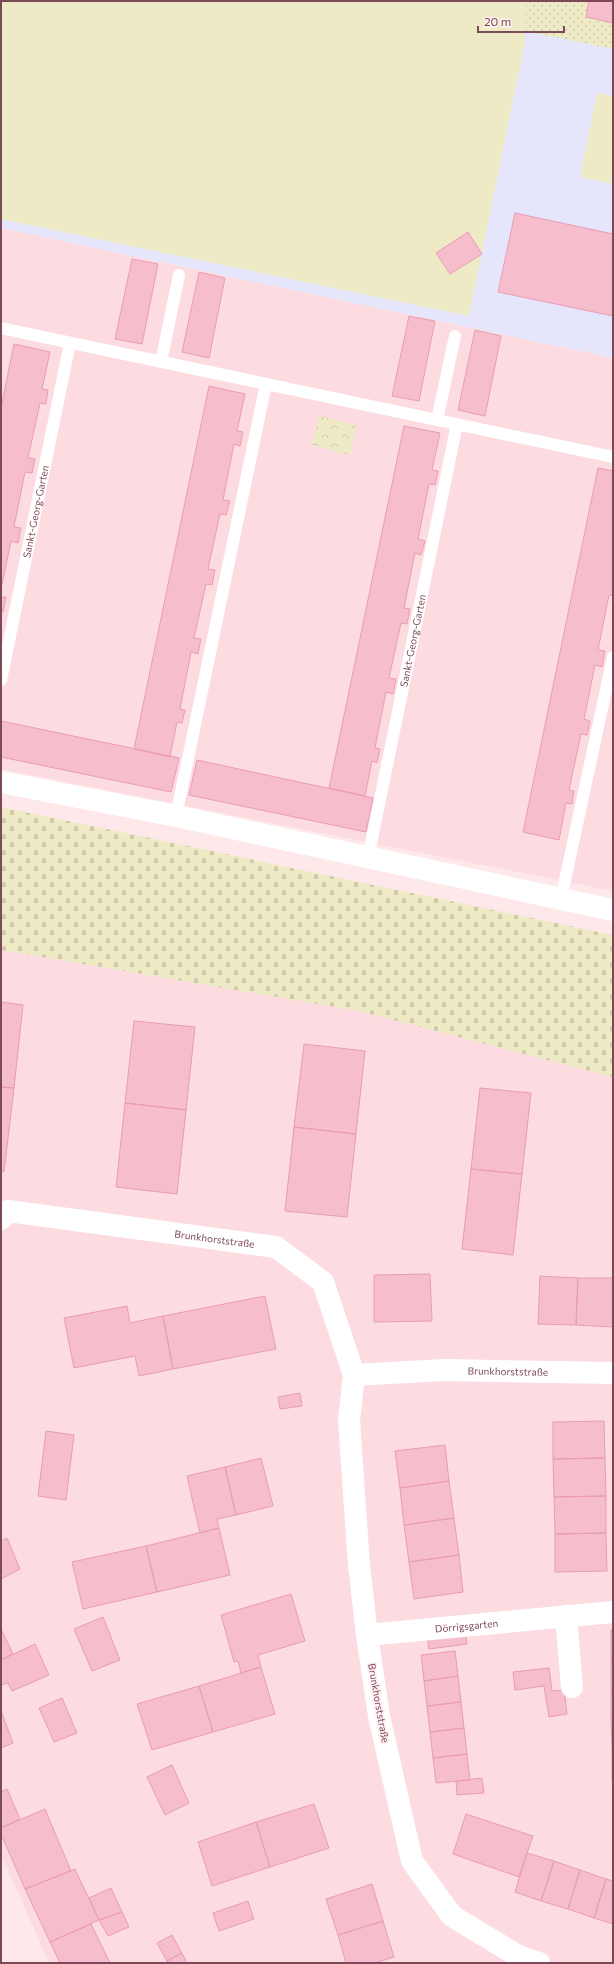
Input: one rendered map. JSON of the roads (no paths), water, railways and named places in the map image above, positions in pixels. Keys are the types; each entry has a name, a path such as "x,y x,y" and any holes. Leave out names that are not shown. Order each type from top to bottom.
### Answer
{"street":[{"path":"1,782 176,816 613,910"},
{"name":"Brunkhorststraße","path":"1,1219 8,1211 276,1247 323,1282 354,1375 349,1421 359,1565 367,1635 379,1716 412,1861 452,1916 518,1956 539,1963"},
{"name":"Brunkhorststraße","path":"354,1375 444,1370 613,1373"},
{"name":"Dörrigsgarten","path":"367,1635 613,1612"},
{"path":"566,1616 572,1687"}],"lane":[{"path":"161,362 179,275"},
{"path":"1,328 613,457"},
{"path":"437,420 455,336"},
{"name":"Sankt-Georg-Garten","path":"1,680 70,343"},
{"path":"176,816 266,384"},
{"name":"Sankt-Georg-Garten","path":"368,858 457,424"},
{"path":"562,898 613,657"}]}
